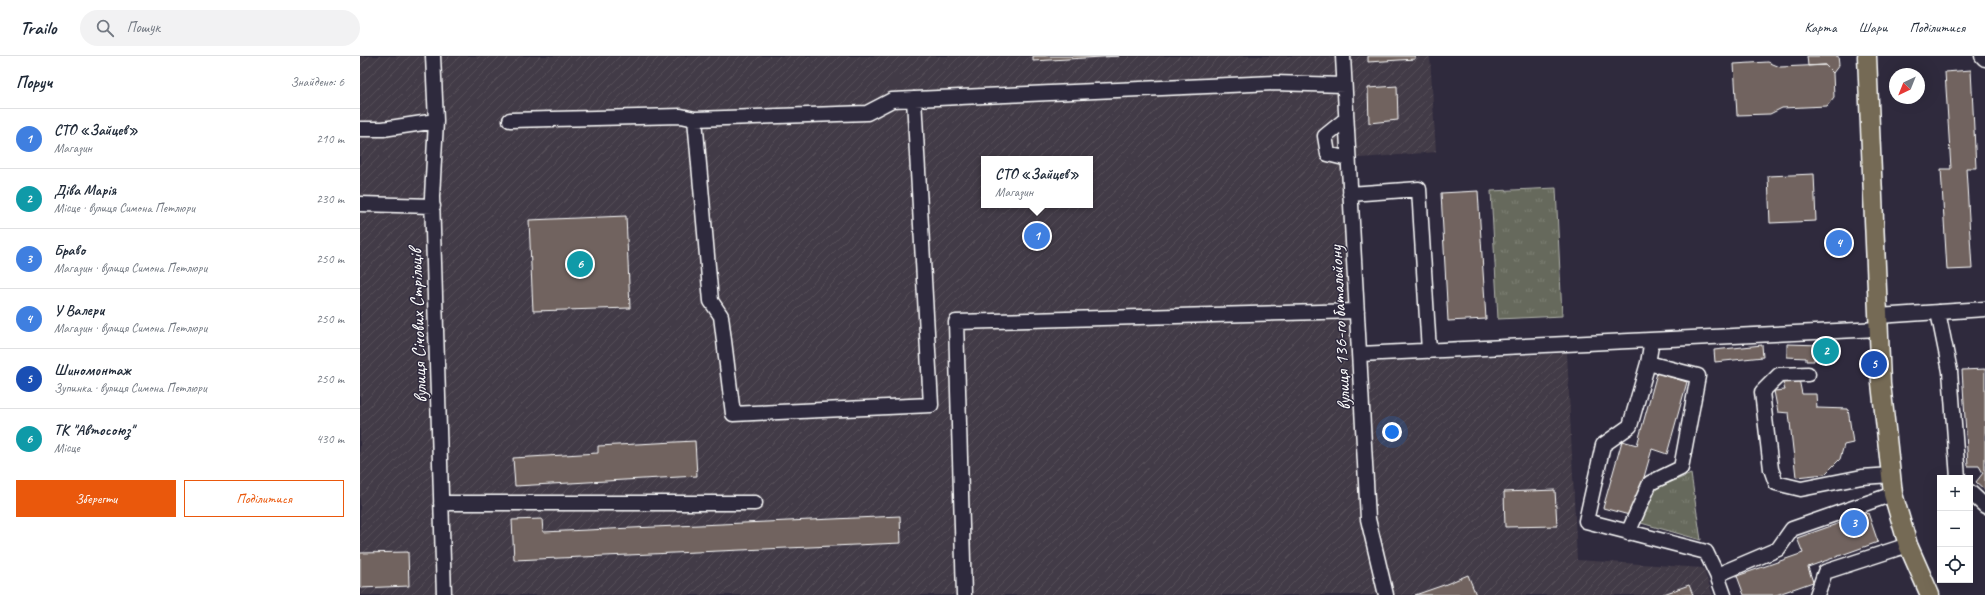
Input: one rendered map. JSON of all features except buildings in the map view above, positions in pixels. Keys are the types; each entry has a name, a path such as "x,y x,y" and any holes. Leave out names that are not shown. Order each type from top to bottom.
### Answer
{"main road":[{"path":"1867,56 1878,323 1882,383 1893,494 1908,545 1930,595"}],"street":[{"name":"вулиця Січових Стрільців","path":"433,56 436,121 432,206 444,595"},
{"name":"вулиця 136-го батальйону","path":"1342,56 1360,354 1368,519 1386,595"},
{"path":"1982,56 1985,59"},
{"path":"510,120 681,116 695,119 867,113 892,100 1274,83 1344,85"},
{"path":"695,119 711,301 721,316 733,414 931,405 914,99"},
{"path":"1346,119 1325,136 1328,154 1348,159"},
{"path":"360,129 382,129 436,121"},
{"path":"1350,194 1419,188 1429,351"},
{"path":"360,204 432,206"},
{"path":"1360,354 1652,340 1878,323 1938,312 1985,309"},
{"path":"964,595 956,322 1357,311"},
{"path":"1938,312 1950,371 1958,475"},
{"path":"1652,340 1648,363 1630,426 1603,445 1586,521 1706,552 1717,575 1724,595"},
{"path":"1628,532 1650,483 1682,468 1698,376 1648,363"},
{"path":"1808,374 1779,375 1762,392 1771,469 1776,483 1801,489 1862,477 1891,476"},
{"path":"1717,575 1778,550 1792,528 1893,494"},
{"path":"1973,495 1985,506"},
{"path":"441,503 755,503"},
{"path":"1817,595 1825,572 1908,545"}],"shaded area":[{"path":"360,56 1430,56 1436,152 1348,159 1360,354 1376,362 1567,353 1577,560 1703,568 1713,595 360,595"}],"green space":[{"path":"1556,188 1562,316 1498,319 1491,191"},
{"path":"1691,474 1701,540 1641,523 1654,489"}],"place":[{"name":"СТО «Зайцев»","path":"1037,236"},
{"name":"У Валери","path":"1839,243"},
{"name":"ТК \"Автосоюз\"","path":"580,264"},
{"name":"Діва Марія","path":"1826,351"},
{"name":"Шиномонтаж","path":"1874,364"},
{"name":"Браво","path":"1854,523"}]}
